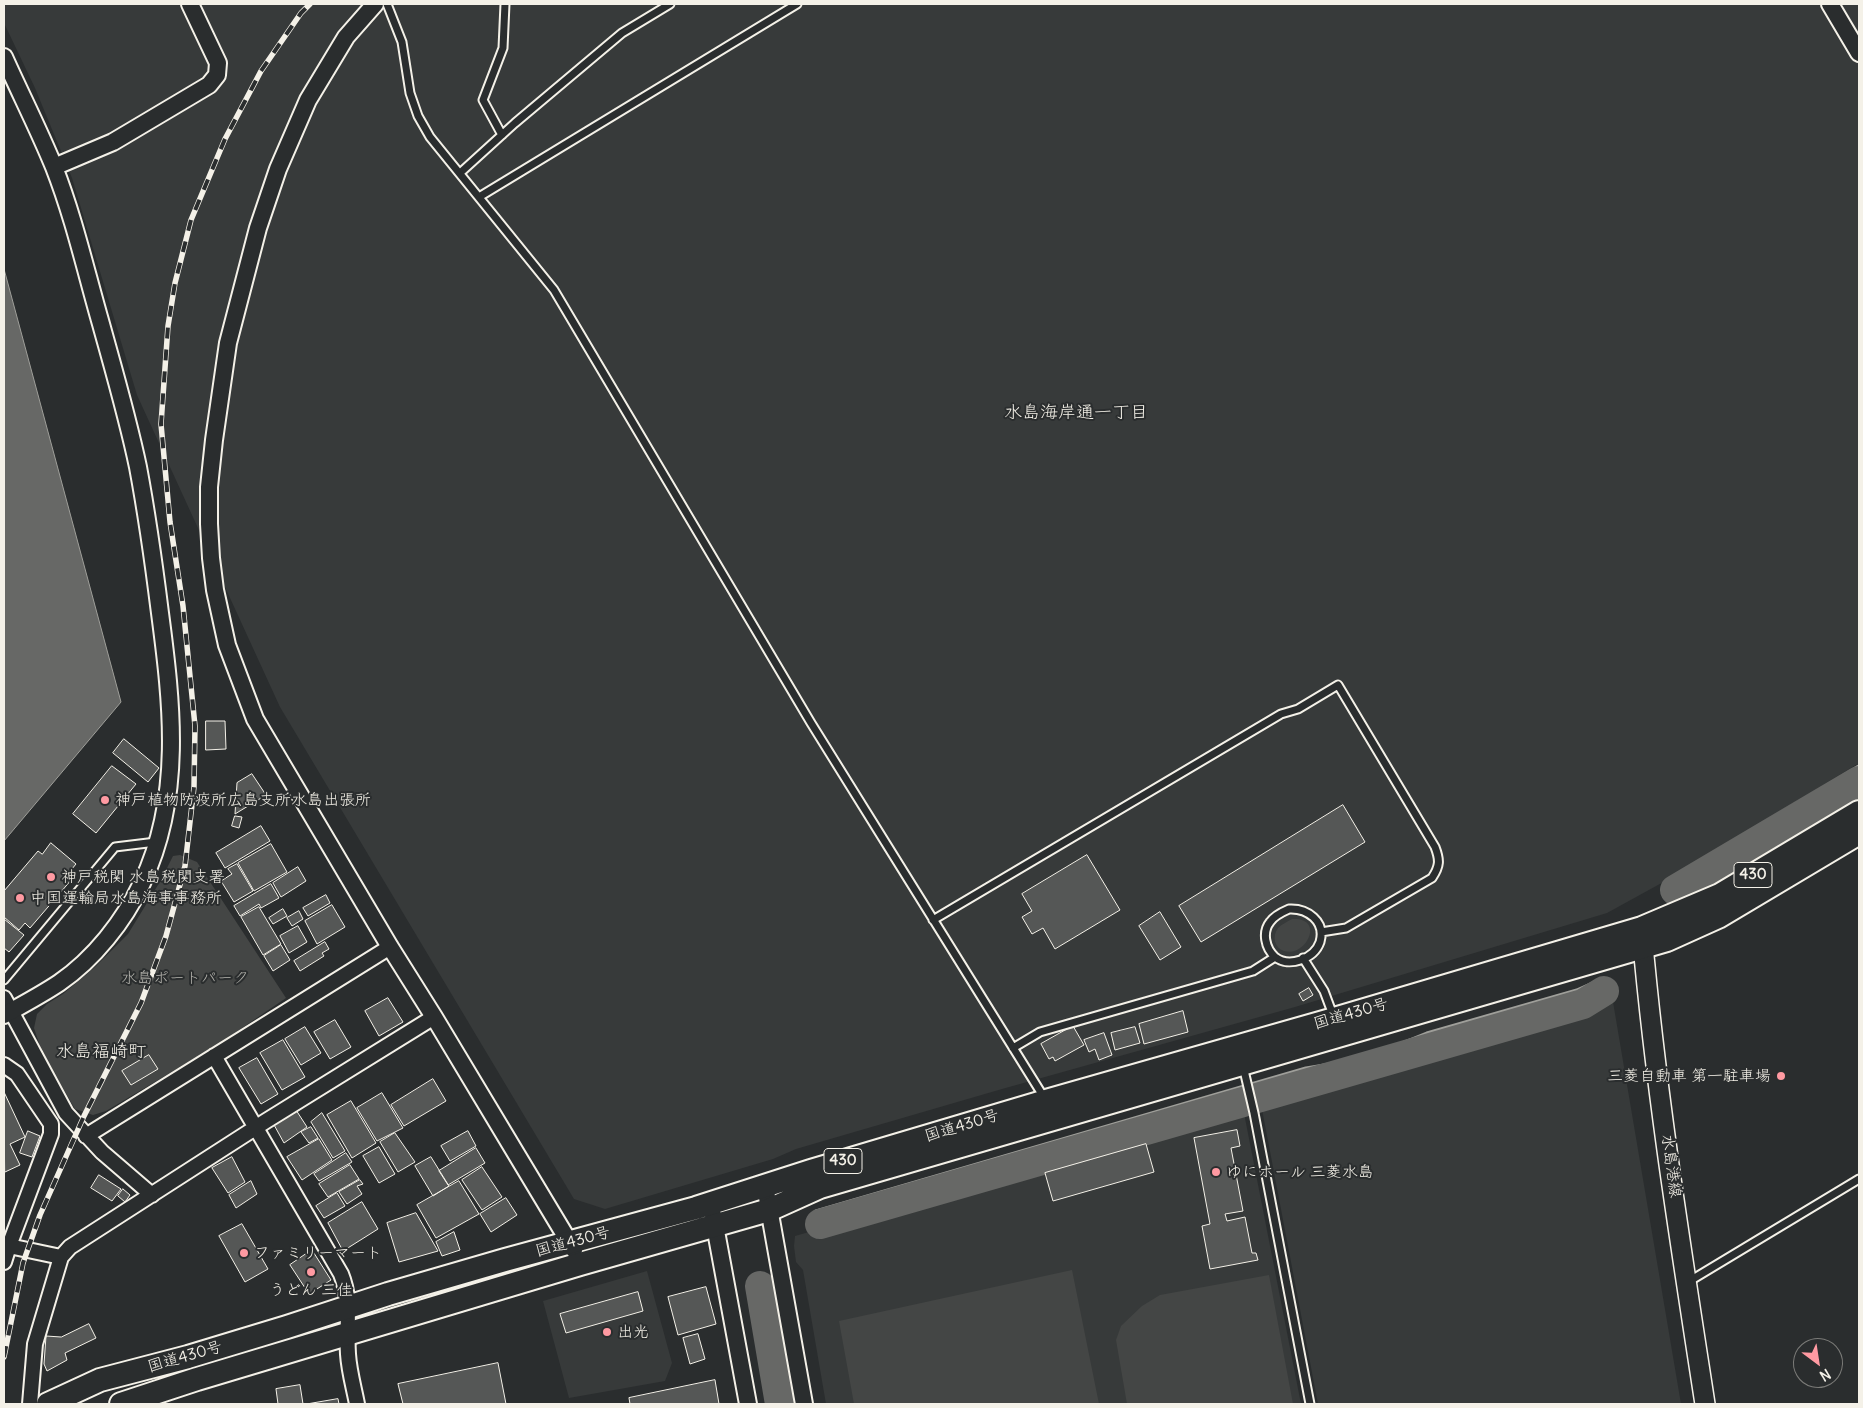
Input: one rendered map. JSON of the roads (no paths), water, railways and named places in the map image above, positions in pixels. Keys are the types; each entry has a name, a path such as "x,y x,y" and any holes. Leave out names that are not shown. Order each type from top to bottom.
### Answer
{"highway":[{"name":"国道430号","path":"1642,938 1720,895 1859,812"},
{"name":"国道430号","path":"48,1404 100,1380 197,1354 504,1260 570,1243 765,1186 1049,1110 1242,1064 1336,1027 1642,938 1682,934 1710,920 1859,833"},
{"name":"国道430号","path":"120,1404 347,1333 769,1210 820,1187 1049,1110"}],"main road":[{"name":"水島港線","path":"1642,938 1648,997 1705,1404"}],"street":[{"path":"54,167 112,142 209,84 217,75 218,63 190,4"},
{"path":"375,4 346,37 308,100 278,168 258,228 228,343 209,487 210,558 221,621 235,669 255,719 390,947 570,1243 580,1264"},
{"path":"1830,4 1859,53"},
{"path":"4,57 54,167 78,239 124,407 138,468 156,578 168,670 172,745 170,782 163,821 143,882 126,914 82,964 60,982 6,1008 66,1113 102,1152 152,1195"},
{"path":"86,1136 390,947"},
{"path":"30,1404 34,1344 61,1257 70,1247 256,1127 434,1017"},
{"path":"214,1056 342,1274 347,1287 349,1307 348,1357 357,1404"},
{"path":"4,1065 17,1074 52,1124 51,1134 4,1262"},
{"path":"765,1186 804,1404"},
{"path":"710,1203 716,1226 748,1404"},
{"path":"9,1246 61,1257"}],"lane":[{"path":"387,4 402,42 410,94 418,116 430,137 554,290 811,723 1013,1048 1049,1110"},
{"path":"502,135 483,100 503,48 505,4"},
{"path":"460,173 622,34 670,4"},
{"path":"479,197 797,4"},
{"path":"933,920 1281,714 1298,708 1338,685 1435,847 1439,858 1439,869 1432,878 1346,928 1321,932"},
{"path":"4,980 116,847 157,841"},
{"path":"1298,908 1314,916 1321,932 1320,941 1316,949 1298,961 1282,961 1275,957 1266,944 1266,927 1270,920 1289,909 1298,908"},
{"path":"1013,1048 1040,1032 1253,971 1275,957"},
{"path":"1303,958 1324,991 1336,1027"},
{"path":"1242,1064 1252,1106 1310,1404"},
{"path":"1687,1283 1859,1179"}],"waterway":[{"path":"1667,885 1859,767"},
{"path":"1675,890 1859,781"},
{"path":"816,1212 1306,1069 1368,1055 1427,1034 1577,991 1595,983"},
{"path":"820,1224 1583,1004 1604,991"},
{"path":"760,1286 780,1404"},
{"path":"751,1287 771,1404"}],"railway":[{"path":"4,1357 23,1263 40,1215 84,1116 141,1003 166,936 185,866 194,787 195,726 183,606 170,522 161,424 168,326 175,283 191,220 225,139 261,71 301,13 310,4"}],"place":[{"name":"神戸植物防疫所広島支所水島出張所","path":"105,800"},
{"name":"神戸税関 水島税関支署","path":"51,877"},
{"name":"中国運輸局水島海事事務所","path":"20,898"},
{"name":"三菱自動車 第一駐車場","path":"1781,1076"},
{"name":"ゆにホール 三菱水島","path":"1216,1172"},
{"name":"ファミリーマート","path":"244,1253"},
{"name":"うどん 三佳","path":"311,1272"},
{"name":"出光","path":"607,1332"}],"district":[{"name":"水島海岸通一丁目","path":"1076,413"},
{"name":"水島福崎町","path":"101,1052"}],"park label":[{"name":"水島ポートパーク","path":"185,978"}]}
